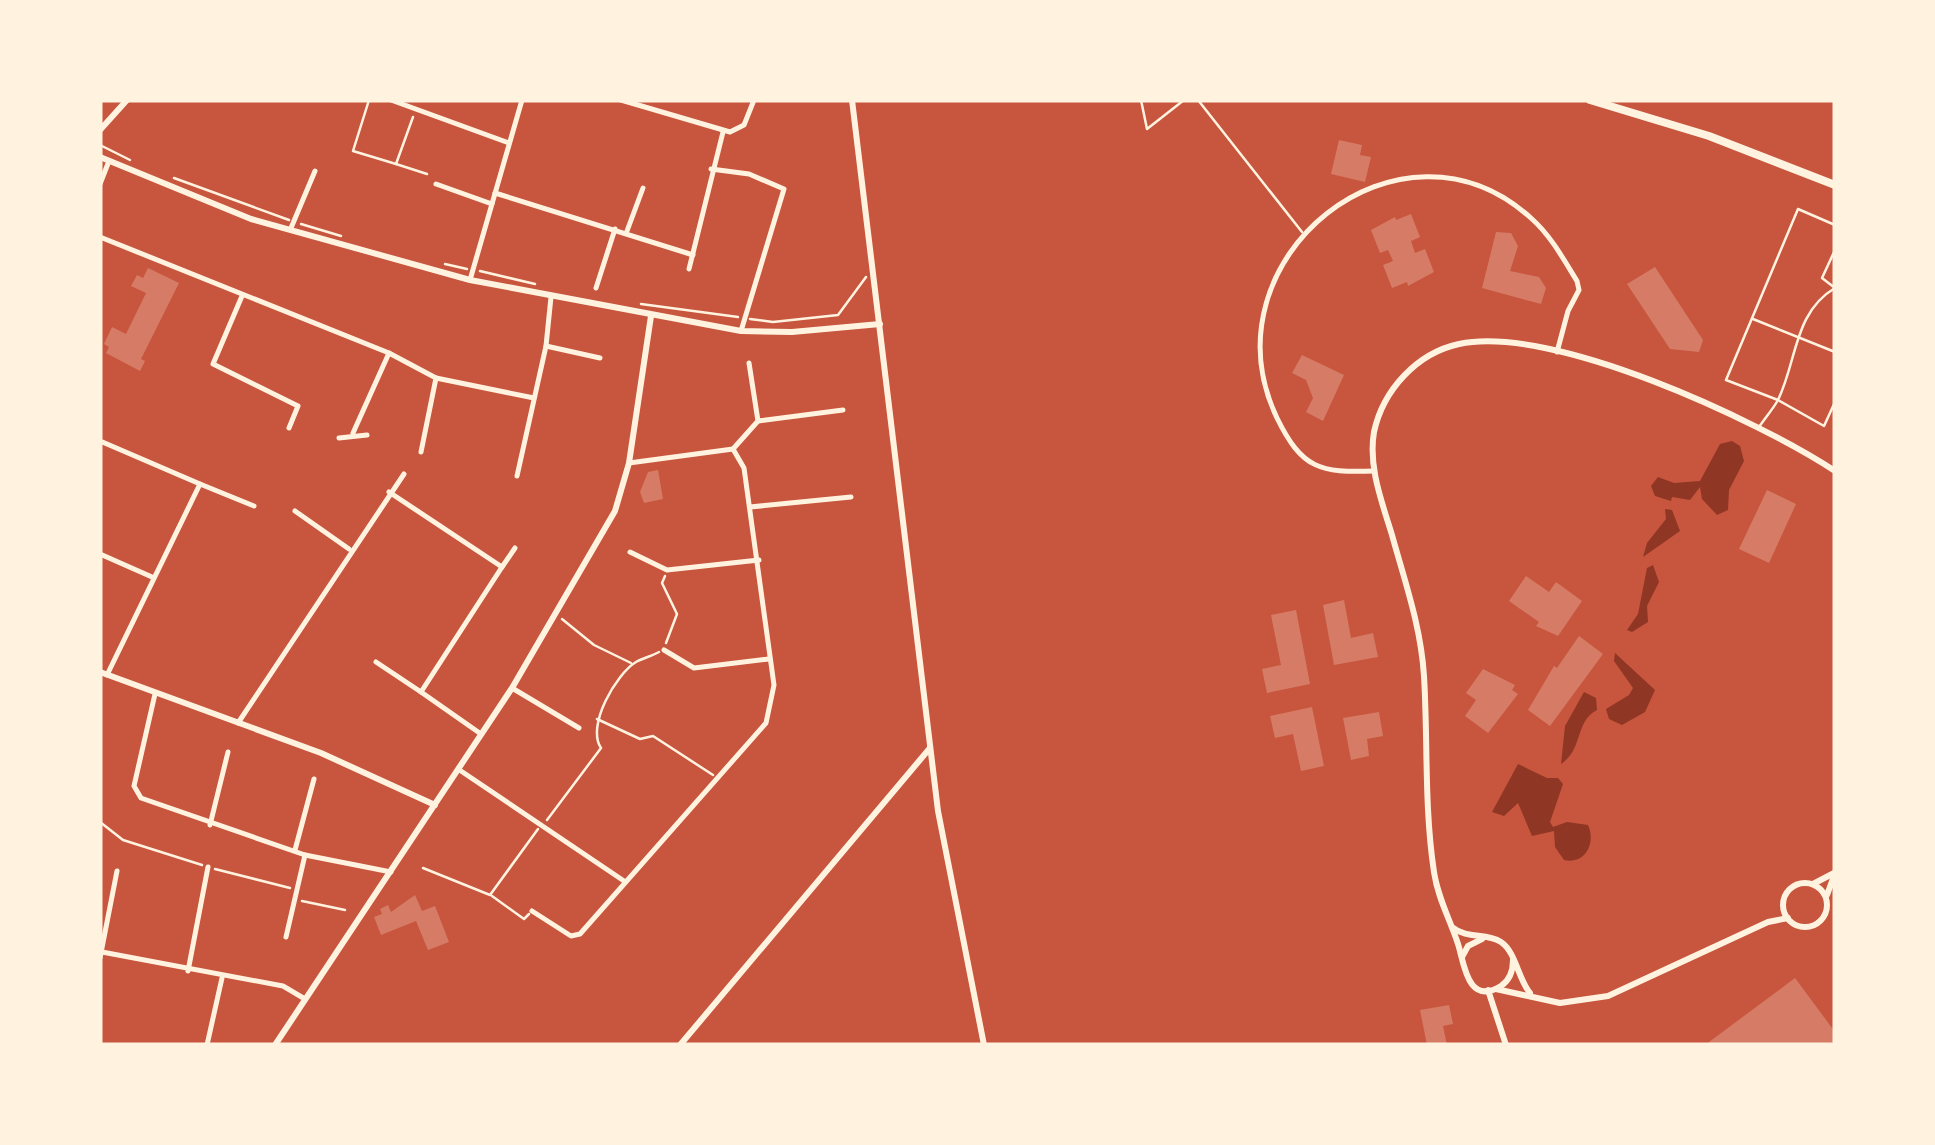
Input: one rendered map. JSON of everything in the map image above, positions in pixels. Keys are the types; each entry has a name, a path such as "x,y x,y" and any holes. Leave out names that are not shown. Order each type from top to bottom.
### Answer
{"highway":[{"path":"1590,100 1709,136 1835,185"}],"street":[{"path":"100,130 126,100"},
{"path":"391,100 509,143"},
{"path":"470,280 522,100"},
{"path":"621,100 723,132 744,125 754,100"},
{"path":"852,100 946,860 984,1045"},
{"path":"689,269 706,210 705,190 723,132"},
{"path":"100,157 215,206 292,225 470,280 741,331 792,332 880,324"},
{"path":"100,184 109,161"},
{"path":"712,170 748,174 784,190 741,331"},
{"path":"292,225 315,172"},
{"path":"1374,471 1331,471 1310,464 1270,404 1262,369 1264,312 1273,280 1302,232 1346,200 1400,181 1444,180 1494,193 1534,221 1577,281 1579,290 1568,311 1556,353"},
{"path":"436,184 492,204"},
{"path":"627,231 642,188"},
{"path":"495,193 694,254"},
{"path":"596,288 615,229"},
{"path":"100,236 389,353 436,378 534,398"},
{"path":"242,296 213,364 298,406"},
{"path":"517,476 546,346 552,296"},
{"path":"275,1045 512,688 615,511 629,463 650,316"},
{"path":"1788,918 1768,922 1608,996 1560,1003 1492,990 1466,978 1452,926 1438,897 1424,780 1424,674 1416,618 1374,471 1374,430 1385,402 1421,360 1472,342 1512,343 1647,380 1758,428 1835,471"},
{"path":"546,346 600,358"},
{"path":"353,433 389,353"},
{"path":"749,364 758,422"},
{"path":"421,452 436,378"},
{"path":"289,428 301,397"},
{"path":"629,463 733,449 758,422 843,410"},
{"path":"339,438 353,433 366,435"},
{"path":"100,441 254,506"},
{"path":"532,911 577,936 766,723 774,685 759,560 741,458 733,449"},
{"path":"238,723 349,549 404,474"},
{"path":"200,484 103,674 320,753 434,806"},
{"path":"389,492 502,567"},
{"path":"750,507 851,497"},
{"path":"296,510 349,549"},
{"path":"421,692 516,548"},
{"path":"630,552 667,570 759,560"},
{"path":"100,554 152,577"},
{"path":"664,650 694,668 770,659"},
{"path":"376,662 482,734"},
{"path":"512,688 579,728"},
{"path":"156,694 134,786 141,798 305,854 392,872"},
{"path":"680,1045 931,747"},
{"path":"210,824 228,752"},
{"path":"458,769 624,882"},
{"path":"295,850 314,779"},
{"path":"286,937 305,854"},
{"path":"188,971 208,867"},
{"path":"117,871 101,955 284,986 305,999"},
{"path":"1768,922 1784,907 1792,887 1813,884 1835,873"},
{"path":"1784,907 1788,918 1804,927 1818,923 1827,911 1826,897 1835,873"},
{"path":"1813,884 1826,897"},
{"path":"1452,926 1462,935 1505,946 1533,996"},
{"path":"1462,958 1468,946 1485,938"},
{"path":"1492,990 1507,981 1513,960"},
{"path":"208,1045 222,978"},
{"path":"1492,990 1506,1045"}],"lane":[{"path":"1141,100 1147,129 1184,100"},
{"path":"1198,100 1302,232"},
{"path":"1835,224 1798,209 1726,380 1778,400 1824,426 1835,402"},
{"path":"1758,428 1778,400 1797,338 1816,299 1835,288 1822,278 1835,250"},
{"path":"1752,318 1835,352"}],"path":[{"path":"369,100 352,151 428,174"},
{"path":"396,164 416,108"},
{"path":"100,145 136,164"},
{"path":"174,178 292,225 350,238"},
{"path":"441,264 547,286"},
{"path":"639,304 773,322 838,315 866,277"},
{"path":"490,895 601,748 595,740 596,718 632,664 664,650 677,614 662,582 667,570"},
{"path":"557,614 594,644 632,664"},
{"path":"596,718 640,738 654,736 718,778"},
{"path":"100,822 123,840"},
{"path":"423,868 490,895 524,919 532,911"},
{"path":"295,900 345,910"}],"shaded area":[{"path":"1732,441 1740,446 1744,461 1729,490 1728,510 1717,515 1702,499 1700,487 1690,500 1672,497 1671,501 1655,496 1651,486 1658,477 1674,483 1700,481 1720,444"},
{"path":"1665,509 1672,510 1680,531 1643,557 1647,543 1666,519"},
{"path":"1653,565 1659,582 1647,606 1648,622 1632,632 1627,630 1638,614 1647,568"},
{"path":"1615,653 1655,690 1645,712 1622,725 1609,719 1606,709 1629,695 1633,688 1614,661"},
{"path":"1584,692 1596,698 1597,710 1585,721 1573,751 1561,764 1565,726"},
{"path":"1518,764 1547,778 1558,778 1563,784 1550,822 1553,827 1567,822 1588,825 1590,845 1583,856 1564,860 1555,847 1554,831 1532,836 1518,803 1504,816 1492,812"}],"building":[{"path":"1339,140 1362,145 1360,155 1371,157 1365,182 1331,174"},
{"path":"1411,214 1420,237 1411,241 1415,253 1425,249 1434,272 1408,286 1407,282 1392,288 1383,265 1393,261 1388,250 1380,253 1371,230 1395,217 1396,220"},
{"path":"1496,232 1511,233 1518,246 1510,271 1539,277 1546,288 1541,304 1482,288"},
{"path":"1655,267 1703,340 1699,352 1670,349 1627,284"},
{"path":"148,268 179,283 141,359 145,361 140,371 106,353 109,347 104,344 112,327 126,334 146,293 131,286 137,275 143,278"},
{"path":"1302,355 1344,375 1323,421 1306,412 1313,398 1306,380 1292,373"},
{"path":"658,470 663,499 644,503 640,492 648,472"},
{"path":"1767,490 1796,504 1769,563 1739,549"},
{"path":"1526,576 1549,592 1556,582 1582,601 1558,636 1536,626 1539,622 1509,601"},
{"path":"1344,600 1351,638 1373,633 1378,657 1334,665 1323,605"},
{"path":"1296,610 1310,684 1267,693 1262,669 1281,665 1271,615"},
{"path":"1579,636 1603,654 1550,726 1528,710 1554,666 1557,668"},
{"path":"1483,669 1515,685 1512,690 1518,694 1488,733 1465,716 1476,700 1466,693"},
{"path":"1312,707 1324,766 1301,771 1293,734 1275,738 1270,716"},
{"path":"1379,712 1383,736 1367,739 1369,756 1351,760 1343,718"},
{"path":"415,895 422,911 435,906 449,942 428,950 416,921 381,935 374,917 382,914 380,909 388,905 391,912"},
{"path":"1795,978 1835,1032 1835,1045 1705,1045"},
{"path":"1449,1005 1453,1024 1443,1026 1447,1045 1427,1045 1420,1010"}]}
